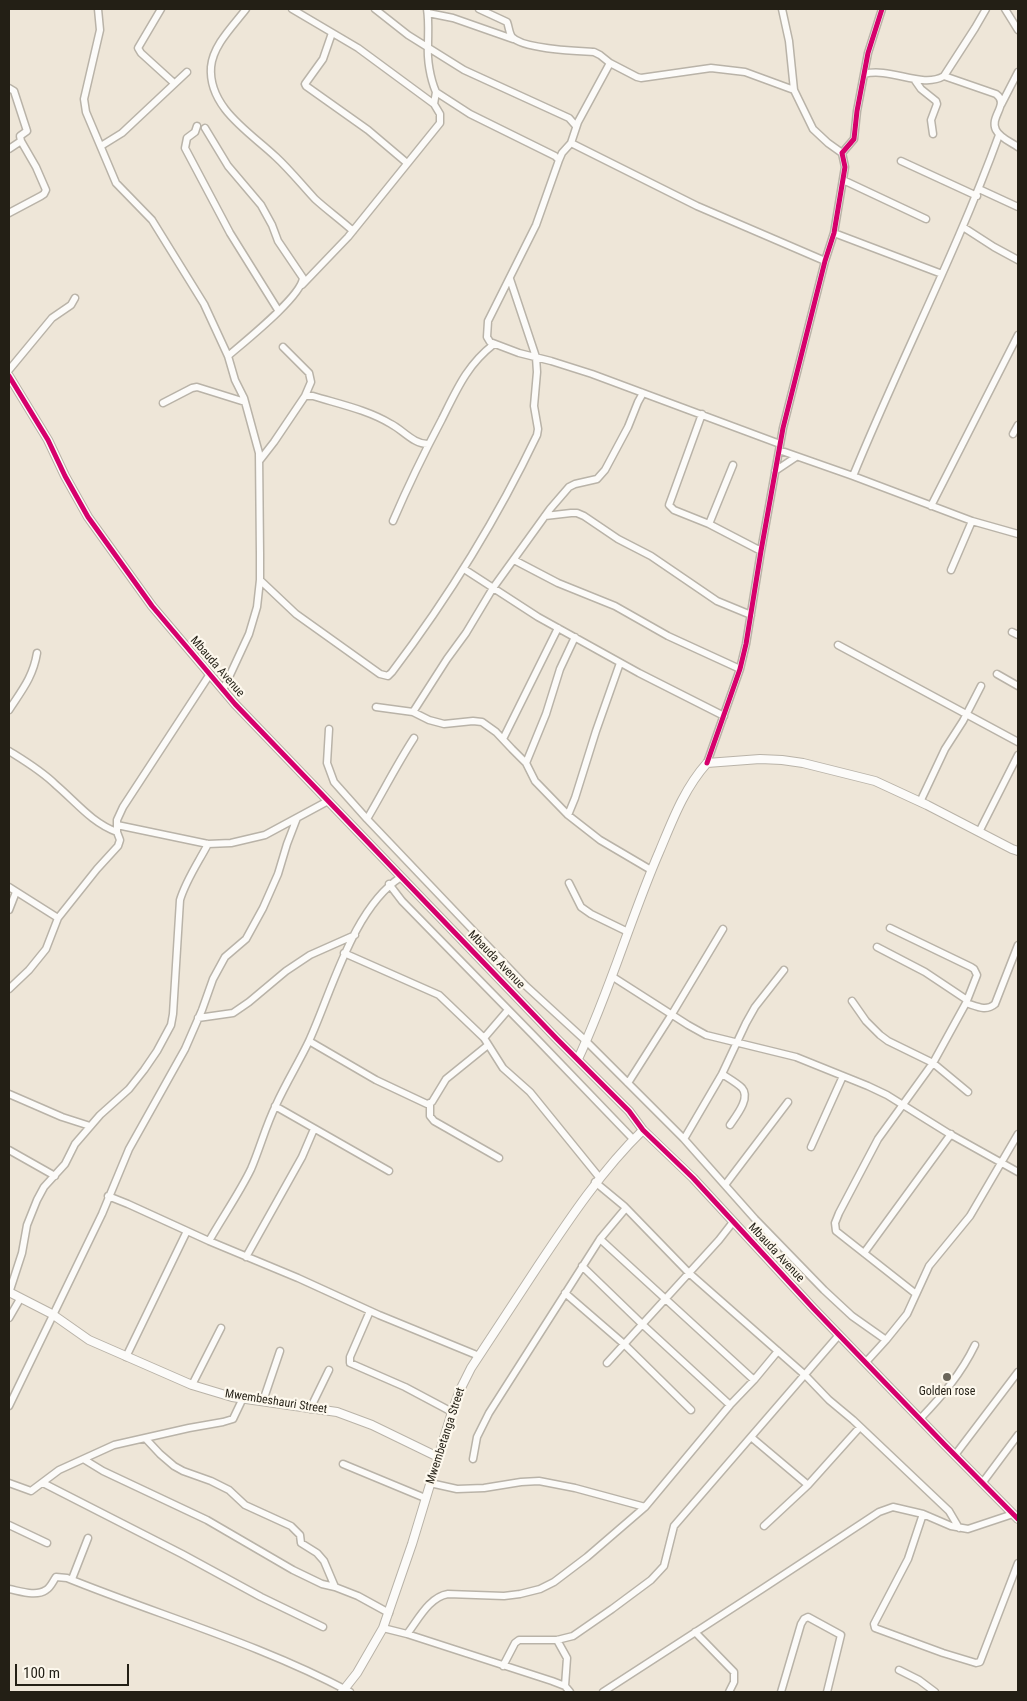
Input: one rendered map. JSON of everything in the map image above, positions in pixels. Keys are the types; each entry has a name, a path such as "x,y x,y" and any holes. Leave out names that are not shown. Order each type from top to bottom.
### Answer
{"street":[{"path":"98,9 99,36 84,104 86,112 116,183 152,220 198,294 228,356 235,380 245,402 259,453 260,580 257,607 249,634 223,690"},
{"path":"161,9 138,48 174,83"},
{"path":"246,9 228,31 213,56 211,75 219,99 237,124 275,156 316,200 353,231"},
{"path":"228,356 278,310 353,231 440,123 440,114 434,104 358,48 292,9"},
{"path":"375,9 408,35 479,78 569,118 576,126"},
{"path":"479,9 507,22 510,34 514,39"},
{"path":"578,1059 613,977 651,870 678,806 690,785 707,764 740,668 746,644 780,447 825,260 834,233 845,167 842,153 813,129 794,90 789,41 782,9"},
{"path":"842,153 854,139 857,111 868,53 882,9"},
{"path":"864,74 877,72 932,81 944,76 986,9"},
{"path":"1005,9 1018,30"},
{"path":"434,104 436,92 431,76 428,48 428,11 537,46 594,52 637,77 642,78 711,68 745,72 794,90"},
{"path":"332,33 323,59 305,84 306,86 368,130 408,163"},
{"path":"610,63 576,126 571,144 562,153 536,225 488,321 487,338 494,344 518,353 592,374 702,414 780,447 796,457 853,476 972,521 1018,534"},
{"path":"101,146 130,127 187,72"},
{"path":"1018,72 994,124 999,135 1018,147"},
{"path":"944,76 996,94 1001,98 1001,106"},
{"path":"914,79 921,89 936,101 931,120 933,134"},
{"path":"9,88 14,91 27,129 20,136 21,141 36,167 46,190 44,194 9,213"},
{"path":"436,92 470,114 559,160"},
{"path":"198,126 195,132 187,138 186,148 230,232 278,310"},
{"path":"205,128 228,166 261,204 272,224 278,241 303,278 301,286"},
{"path":"853,476 881,408 978,192 999,135"},
{"path":"9,148 21,141"},
{"path":"571,144 697,206 825,260"},
{"path":"901,161 1018,207"},
{"path":"843,180 926,219"},
{"path":"963,227 1018,260"},
{"path":"834,233 942,274"},
{"path":"260,580 296,614 380,674 388,676 414,642 464,569 502,505 537,434 538,429 534,406 537,372 536,357 510,278"},
{"path":"9,370 52,318 71,305 75,298"},
{"path":"931,506 1018,335"},
{"path":"393,521 418,464 464,376 475,360 494,344"},
{"path":"260,460 310,387 311,377 283,347"},
{"name":"Mbauda Avenue","path":"9,376 48,440 65,476 88,517 152,606 223,690 628,1111 643,1130 692,1178 839,1336 1016,1517"},
{"path":"163,403 197,387 245,402"},
{"path":"413,712 466,633 493,588 545,516 569,488 575,484 599,478 608,466 643,393"},
{"path":"305,396 313,396 374,416 397,427 421,444 429,444"},
{"path":"702,414 668,505 674,510 709,524 761,551"},
{"path":"1013,434 1018,425"},
{"path":"775,471 796,457"},
{"path":"709,524 734,465"},
{"path":"545,516 571,513 584,516 614,536 652,556 717,601 751,615"},
{"path":"950,570 972,521"},
{"path":"514,560 558,583 615,606 668,636 740,668"},
{"path":"464,569 558,628 620,663 724,716"},
{"path":"503,739 558,628"},
{"path":"526,764 546,714 560,669 575,637"},
{"path":"838,645 1018,742"},
{"path":"9,710 34,668 37,653"},
{"path":"568,816 620,663"},
{"path":"9,989 29,970 46,949 58,918 118,846 120,840 118,820 123,806 210,674"},
{"path":"996,674 1018,686"},
{"path":"920,802 945,749 967,714 981,686"},
{"path":"376,707 413,712 429,720 444,724 473,720 482,722 496,732 526,764 535,781 568,816 600,840 651,870"},
{"path":"329,729 326,763 334,782 367,819 526,986 586,1041 684,1138 724,1185 824,1290 852,1316 886,1340"},
{"path":"367,819 383,793 398,762 414,738"},
{"path":"9,751 30,763 98,823 208,844 231,843 265,835 328,801"},
{"path":"978,832 1018,756"},
{"path":"707,764 760,759 782,760 875,780 1018,851"},
{"path":"9,1406 102,1214 129,1149 185,1049 213,978 225,957 246,939 263,908 278,874 297,818"},
{"path":"9,1292 22,1253 27,1225 44,1187 65,1164 75,1144 90,1126 129,1089 144,1070 171,1026 180,900 184,884 196,868 208,844"},
{"path":"208,1241 251,1169 275,1106 309,1041 344,953 379,896 389,884 401,877"},
{"path":"569,883 581,907 628,932"},
{"path":"389,884 402,901 633,1139"},
{"path":"9,887 58,918"},
{"path":"9,910 16,892"},
{"path":"890,928 974,969 976,978 967,1002 933,1063 902,1104 869,1155 835,1223 836,1231 916,1294"},
{"path":"628,1083 723,929"},
{"path":"198,1018 233,1012 310,955 354,935"},
{"path":"877,947 925,972 967,1002 985,1009 991,1008 995,1004 1018,945"},
{"path":"344,953 439,996 484,1038 503,1068 530,1092 597,1180 689,1273 805,1375 949,1511 959,1528"},
{"path":"684,1138 722,1074 755,1007 784,970"},
{"path":"613,977 688,1025 706,1034 796,1057 868,1086 1018,1172"},
{"path":"852,1001 880,1035 888,1041 933,1063 968,1092"},
{"path":"484,1038 508,1010"},
{"path":"309,1041 376,1080 421,1102 430,1103"},
{"path":"488,1045 446,1079 430,1103 430,1116 498,1158"},
{"path":"722,1074 743,1089 745,1096 743,1104 730,1125"},
{"path":"811,1148 843,1076"},
{"path":"9,1094 62,1117 90,1126"},
{"path":"724,1185 788,1102"},
{"path":"275,1106 389,1171"},
{"path":"246,1257 302,1157 314,1128"},
{"name":"Mwembetanga Street","path":"346,1691 383,1628 389,1613 460,1390 479,1356 597,1180 643,1130"},
{"path":"864,1254 951,1134"},
{"path":"866,1362 907,1314 929,1266 962,1227 1018,1134"},
{"path":"9,1150 55,1176"},
{"path":"108,1196 370,1311 479,1356"},
{"path":"473,1459 477,1437 489,1413 600,1239 626,1208"},
{"path":"607,1363 733,1222"},
{"path":"126,1357 187,1231"},
{"path":"600,1239 754,1380"},
{"path":"582,1266 730,1405"},
{"name":"Mwembeshauri Street","path":"9,1292 52,1314 89,1340 192,1385 232,1397 338,1412 372,1425 438,1457"},
{"path":"565,1293 624,1344 691,1410"},
{"path":"9,1318 20,1299"},
{"path":"370,1311 350,1357 350,1363 452,1412"},
{"path":"192,1385 221,1328"},
{"path":"503,1666 515,1643 519,1640 557,1640 573,1636 651,1580 664,1566 674,1526 839,1336"},
{"path":"920,1419 947,1391 966,1364 975,1345"},
{"path":"263,1401 280,1351"},
{"path":"407,1634 430,1604 441,1595 504,1596 540,1589 554,1582 587,1557 645,1507 778,1351"},
{"path":"310,1408 329,1370"},
{"path":"955,1455 1018,1372"},
{"path":"9,1482 31,1491 60,1470 114,1445 234,1419 243,1398"},
{"path":"764,1526 808,1485 860,1426"},
{"path":"983,1482 1018,1435"},
{"path":"751,1437 808,1485"},
{"path":"146,1439 174,1466 229,1490 246,1505 294,1528 300,1535 301,1543 317,1553 324,1561 335,1587"},
{"path":"85,1460 104,1471 208,1520 293,1570 322,1584 358,1596 389,1613"},
{"path":"344,1464 425,1498"},
{"path":"430,1483 456,1489 484,1488 539,1481 575,1488 645,1507"},
{"path":"44,1483 323,1628"},
{"path":"603,1692 879,1512 893,1507 923,1514 959,1528 976,1527 996,1519 1016,1517"},
{"path":"923,1514 908,1559 874,1624 875,1628 943,1653 976,1663 980,1662 1018,1564"},
{"path":"9,1525 47,1543"},
{"path":"72,1579 88,1538"},
{"path":"9,1589 39,1593 50,1587 56,1577 72,1579 316,1674 346,1691"},
{"path":"781,1692 801,1624 808,1617 841,1634 827,1692"},
{"path":"383,1628 407,1634 565,1686 570,1692"},
{"path":"694,1632 734,1672 734,1682 729,1692"},
{"path":"557,1640 567,1658 565,1686"},
{"path":"899,1670 920,1680 935,1692"},
{"path":"612,1686 617,1692"}],"cycle path":[{"path":"707,763 740,669 746,644 783,428 825,261 834,233 845,167 842,153 854,139 857,111 868,53 882,9"},
{"path":"9,376 48,440 65,476 88,517 152,606 235,704 557,1039 629,1111 643,1130 693,1178 813,1308 1018,1519"}],"place":[{"name":"Golden rose","path":"947,1377"}]}
